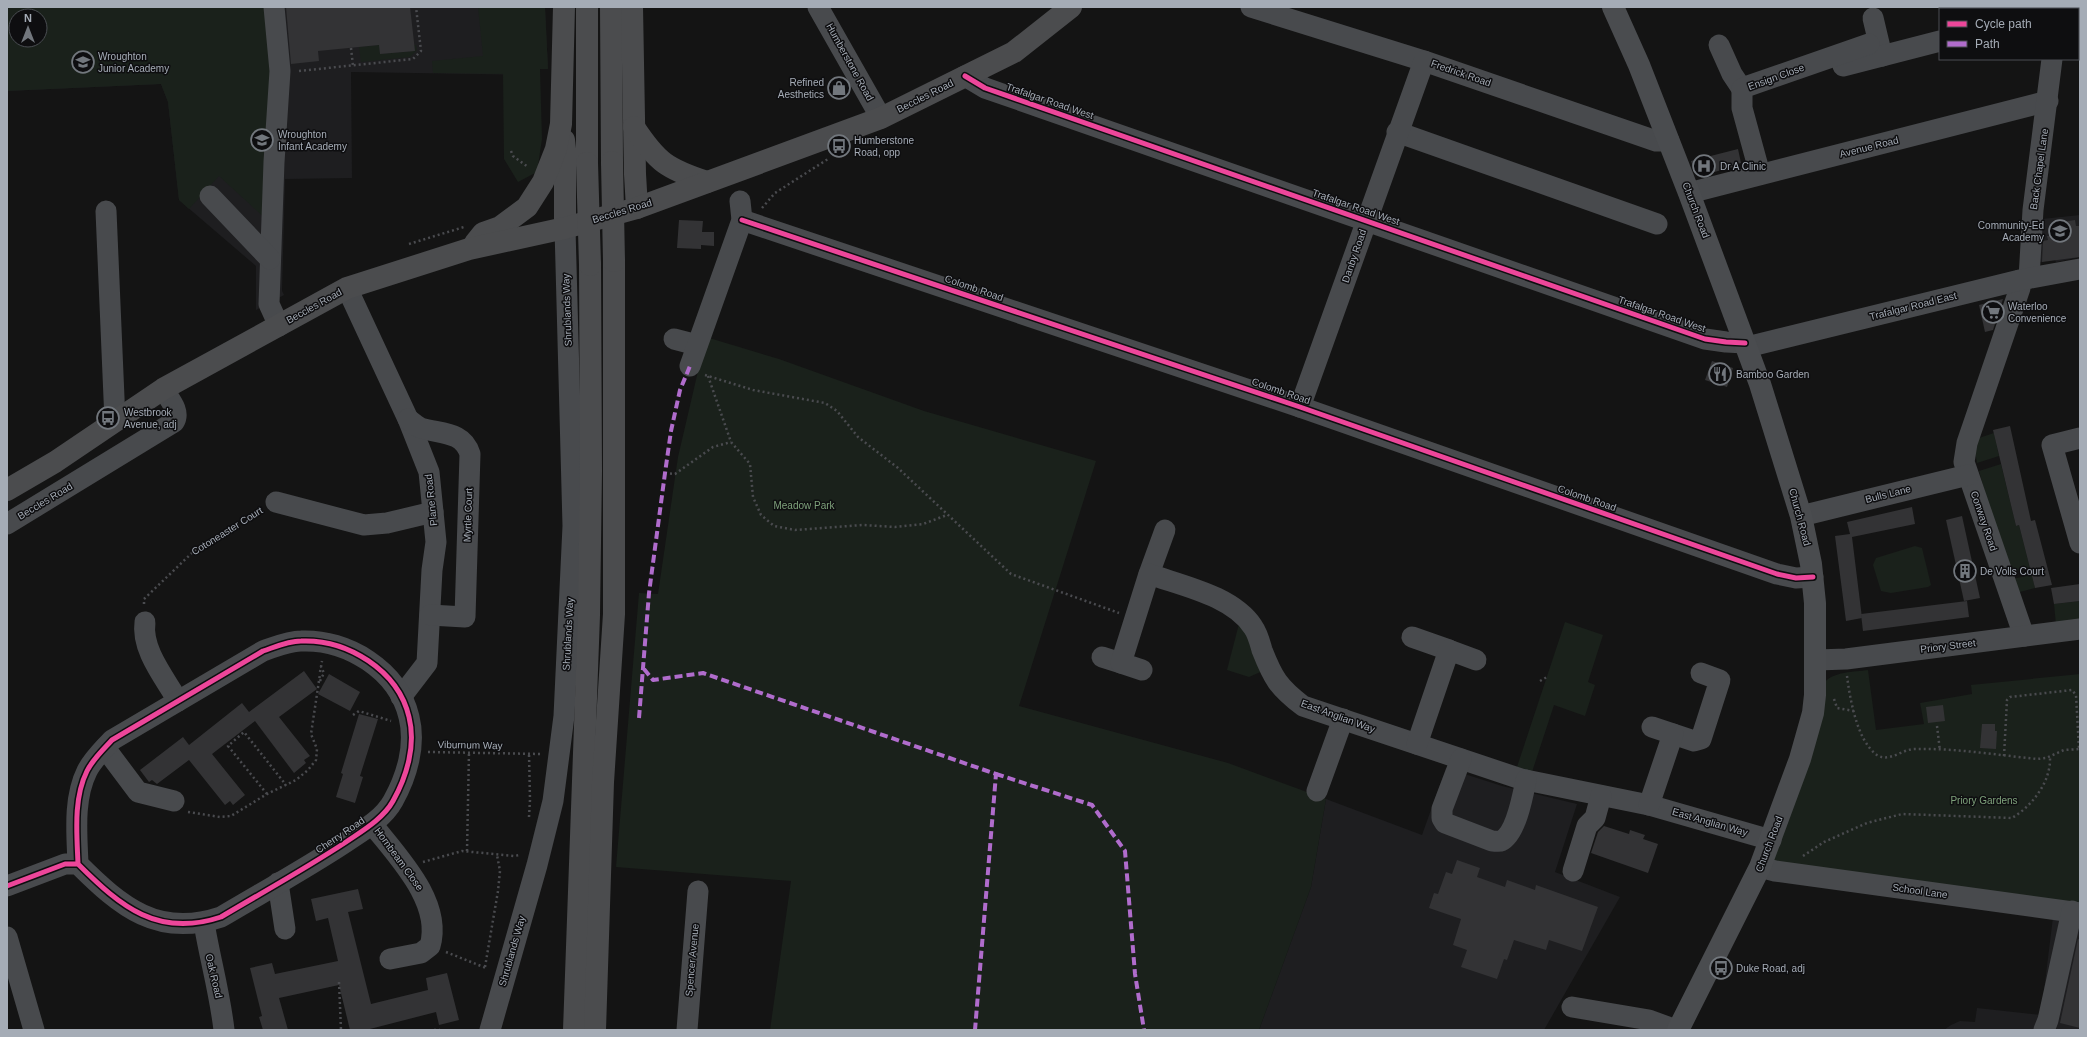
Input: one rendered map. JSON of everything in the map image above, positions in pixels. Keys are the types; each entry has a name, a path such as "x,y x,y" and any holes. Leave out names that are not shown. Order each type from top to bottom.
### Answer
{"highway":[{"path":"564,7 561,124 565,149 565,228"},
{"path":"574,1030 589,615 591,471 590,264 587,163 588,7"},
{"path":"596,1030 604,782 614,614 614,261 611,7"},
{"path":"632,7 637,208"},
{"name":"Beccles Road","path":"7,490 54,462 163,389 347,288 469,250 565,228 637,208 881,118 1014,52 1071,7"},
{"path":"469,250 483,233 500,227 533,201 544,182 561,124"},
{"path":"634,127 650,151 664,164 679,173 707,182"}],"main road":[{"name":"Church Road","path":"1613,7 1629,41 1669,141 1762,391 1800,516 1813,577 1816,619 1817,660 1813,713 1800,759 1760,867 1683,1028"}],"street":[{"path":"274,7 280,73 269,304 279,326"},
{"name":"Humberstone Road","path":"818,7 881,118"},
{"name":"Fredrick Road","path":"1251,7 1424,61 1656,141 1669,141"},
{"path":"1873,18 1876,50"},
{"name":"Ensign Close","path":"1760,174 1742,108 1742,89 1826,60 1876,50 1939,41"},
{"path":"1719,45 1732,74 1742,89"},
{"name":"Back Chapel Lane","path":"1968,475 1964,462 1967,443 2020,288 2025,279 2052,60"},
{"name":"Danby Road","path":"1300,407 1397,132 1424,61"},
{"name":"Trafalgar Road West","path":"965,76 985,88 1705,338 1746,345"},
{"name":"Avenue Road","path":"1689,193 2048,101"},
{"path":"1397,132 1657,224"},
{"path":"210,196 270,259"},
{"path":"106,211 115,421"},
{"path":"690,366 747,215"},
{"name":"Colomb Road","path":"747,215 1777,574 1796,578 1813,577"},
{"name":"Shrublands Way","path":"490,1030 553,801 564,716 573,526 565,228"},
{"name":"Trafalgar Road East","path":"1746,345 2025,279 2080,269"},
{"name":"Plane Road","path":"347,288 408,419 429,472 436,542 432,570 427,663 401,697"},
{"path":"674,339 697,345"},
{"name":"Beccles Road","path":"7,524 174,422 178,417 177,412 163,389"},
{"name":"Myrtle Court","path":"408,419 419,427 459,437 467,444 470,454 465,617 430,615"},
{"path":"2080,438 2052,445 2080,543"},
{"name":"Bulls Lane","path":"1809,514 1968,475"},
{"name":"Conway Road","path":"1968,475 2024,636"},
{"path":"276,502 364,525 387,523 432,512"},
{"path":"1142,670 1111,660 1134,618 1164,530"},
{"name":"East Anglian Way","path":"1149,574 1224,600 1239,612 1254,628 1273,678 1286,693 1303,706 1526,780 1649,805 1771,840"},
{"path":"145,622 144,633 148,648 178,701"},
{"name":"Priory Street","path":"1817,660 1846,659 2080,629"},
{"path":"1412,637 1476,660"},
{"name":"Cherry Road","path":"300,641 340,646 360,654 390,679 401,697 409,717 411,749 407,771 393,802 372,824 323,857 221,917 204,923 185,924 158,920 136,913 117,901 72,864 77,815 86,772 112,740 263,652 284,644 300,641"},
{"path":"1417,744 1449,650"},
{"path":"1652,727 1694,741 1701,739 1720,680 1700,673"},
{"path":"1317,791 1343,719"},
{"path":"1649,805 1673,734"},
{"path":"105,748 138,792 174,801"},
{"path":"1461,759 1442,809 1442,818 1445,823 1492,841 1500,842 1506,838 1518,815 1526,780"},
{"path":"1573,870 1587,826 1595,818 1601,796"},
{"name":"Hornbeam Close","path":"372,824 423,891 433,925 433,937 430,946"},
{"path":"7,886 72,864"},
{"name":"School Lane","path":"1760,867 1775,871 2076,912"},
{"path":"278,883 285,929"},
{"name":"Spencer Avenue","path":"686,1030 698,891"},
{"path":"2044,1030 2048,1020 2076,912"},
{"name":"Oak Road","path":"204,923 210,958 222,1009 224,1030"},
{"path":"7,937 34,1030"},
{"path":"390,959 420,953 430,946"},
{"path":"1572,1007 1649,1020 1683,1028"}],"path":[{"path":"280,73 414,60 421,51 416,7"},
{"path":"351,48 353,66"},
{"path":"511,151 513,156 532,170"},
{"path":"747,215 762,207 775,194 830,157"},
{"path":"409,244 470,225"},
{"path":"690,366 698,373 753,390 825,403 837,411 858,437 898,468 1011,574 1134,618"},
{"path":"708,376 731,442 750,464 753,497 761,514 774,526 795,530 863,525 895,527 923,524 947,515"},
{"path":"665,472 675,474 713,447 731,442"},
{"path":"1846,659 1851,705 1865,741 1876,755 1883,758 1889,758 1913,749 2037,759 2050,757 2064,750 2080,749 2076,695 2072,690 2010,697 2007,700 2004,756"},
{"path":"319,682 324,673 321,666"},
{"path":"174,801 190,813 220,817 231,816 267,794 286,785 308,770 316,760 317,749 311,734 320,674"},
{"path":"1540,681 1547,677"},
{"path":"353,715 359,711 396,722"},
{"path":"1937,726 1940,750"},
{"path":"267,794 228,746 244,732 286,785"},
{"path":"467,851 469,752"},
{"path":"1800,858 1824,842 1867,823 1902,814 2012,818 2022,811 2034,799 2047,778 2050,757"},
{"path":"405,866 467,851 514,856 521,855 525,851"},
{"path":"486,967 500,871 497,855"},
{"path":"430,946 506,975"},
{"path":"339,982 341,1030"},
{"path":"434,1030 440,1030"}],"shaded area":[{"name":"Wroughton Infant Academy","path":"7,7 545,7 548,69 540,69 540,75 351,72 352,178 285,179 282,291 284,295 256,310 256,266 179,200 168,102 161,84 7,91"},
{"name":"Community-Ed Academy","path":"2080,215 2080,257 2056,262 2055,259 2036,263 2042,219"},
{"path":"1446,768 1502,786 1577,804 1555,872 1620,897 1544,1030 1259,1030 1311,887 1326,799 1422,835"},
{"path":"2080,904 2080,1030 1944,1030 1960,1021 1975,1022 1977,1008 2041,1015 2053,917"}],"green space":[{"path":"7,7 268,7 271,32 268,221 219,176 189,209 179,200 168,102 161,84 7,91"},
{"path":"478,7 545,7 548,69 540,69 542,139 537,172 518,182 504,159 503,74 433,73 432,61 483,56"},
{"path":"379,45 380,54 415,51 414,45 416,45 417,50 410,57 361,62 359,47"},
{"name":"Meadow Park","path":"706,337 779,359 924,411 1096,461 1019,706 1228,763 1326,799 1311,887 1259,1030 770,1030 791,881 616,867 639,593 658,594 678,457"},
{"path":"1994,433 1999,456 1977,463 1975,451 1976,439"},
{"path":"2001,464 2016,526 2019,525 2030,568 2008,573 1979,471"},
{"path":"1915,546 1922,548 1931,585 1928,587 1891,593 1881,591 1873,565 1876,558"},
{"path":"2032,575 2035,588 2016,593 2012,579"},
{"path":"2080,601 2080,622 2056,625 2054,604"},
{"path":"1240,620 1265,670 1249,677 1227,670"},
{"path":"1565,622 1603,635 1588,682 1595,685 1585,716 1554,705 1532,772 1517,767"},
{"name":"Priory Gardens","path":"1868,670 1876,730 1924,724 1920,703 1972,694 1971,685 2080,674 2080,904 1770,866 1823,684 1838,674"}],"building":[{"path":"286,7 410,7 415,51 380,54 379,45 318,51 319,61 291,64"},
{"path":"1738,149 1741,163 1732,165 1733,167 1703,175 1695,173 1691,161"},
{"path":"679,220 703,221 702,232 714,232 714,246 701,245 701,249 677,248"},
{"name":"Community-Ed Academy","path":"2075,220 2076,226 2080,226 2080,257 2042,262 2043,241 2048,240 2047,236 2054,235 2053,230 2056,230 2055,223"},
{"path":"2003,299 1993,330 1985,332 1979,305"},
{"path":"1712,361 1733,368 1727,387 1705,380"},
{"path":"2010,426 2031,521 2035,520 2052,585 2035,588 2019,525 2016,526 1993,430"},
{"path":"1912,507 1915,524 1852,537 1862,618 1846,621 1835,536 1850,534 1847,522"},
{"path":"1962,516 1980,598 1964,601 1946,520"},
{"path":"2080,584 2080,601 2054,604 2051,588"},
{"path":"1967,601 1969,617 1863,631 1861,614"},
{"path":"304,671 317,689 279,717 310,756 304,760 306,763 294,773 255,721 212,754 245,795 233,805 230,801 225,805 189,760 157,784 152,780 149,782 140,770 183,737 189,745 242,703 249,712"},
{"path":"329,674 360,692 350,711 318,694"},
{"path":"1943,705 1945,721 1928,723 1926,707"},
{"path":"359,714 378,719 360,776 363,777 355,803 336,797 343,774 341,773"},
{"path":"1982,724 1995,724 1995,731 1997,731 1996,749 1980,748"},
{"path":"1604,826 1629,834 1630,830 1645,835 1643,839 1658,844 1648,873 1591,853 1598,832"},
{"path":"1457,860 1480,868 1477,877 1505,887 1507,880 1535,890 1536,885 1598,907 1582,951 1549,940 1546,950 1514,940 1507,960 1504,959 1497,979 1461,967 1467,950 1453,945 1461,919 1429,908 1434,893 1438,894 1446,872 1452,874"},
{"path":"358,889 363,909 348,912 371,1004 428,990 426,978 447,973 459,1020 439,1025 436,1012 366,1030 350,1030 339,985 279,998 288,1030 263,1030 259,1017 262,1016 250,968 272,963 275,974 338,961 328,918 316,921 311,899"},
{"path":"2078,939 2080,940 2080,1028 2060,1023"}],"marked path":[{"path":"639,718 649,593 671,431 680,390 690,366"},
{"path":"644,669 653,680 703,673 996,774 975,1030"},
{"path":"996,774 1092,805 1125,851 1135,974 1144,1030"}],"cycle path":[{"path":"965,76 985,88 1705,339 1745,343"},
{"path":"742,220 1300,407 1777,574 1796,578 1813,577"},
{"path":"7,886 65,864 78,864 110,893 126,905 159,921 178,924 199,923 221,917 300,871 346,842 372,824 384,813 398,791 406,771 411,749 411,728 403,700 394,685 382,672 368,661 336,645 296,641 263,651 112,740 98,755 87,771 80,793 77,817 78,864"}],"place":[{"name":"Wroughton Junior Academy","path":"83,62"},
{"name":"Refined Aesthetics","path":"839,88"},
{"name":"Wroughton Infant Academy","path":"262,140"},
{"name":"Humberstone Road, opp","path":"839,146"},
{"name":"Dr A Clinic","path":"1704,166"},
{"name":"Community-Ed Academy","path":"2060,231"},
{"name":"Waterloo Convenience","path":"1993,312"},
{"name":"Bamboo Garden","path":"1720,374"},
{"name":"Westbrook Avenue, adj","path":"108,418"},
{"name":"De Volls Court","path":"1965,571"},
{"name":"Duke Road, adj","path":"1721,968"}]}
